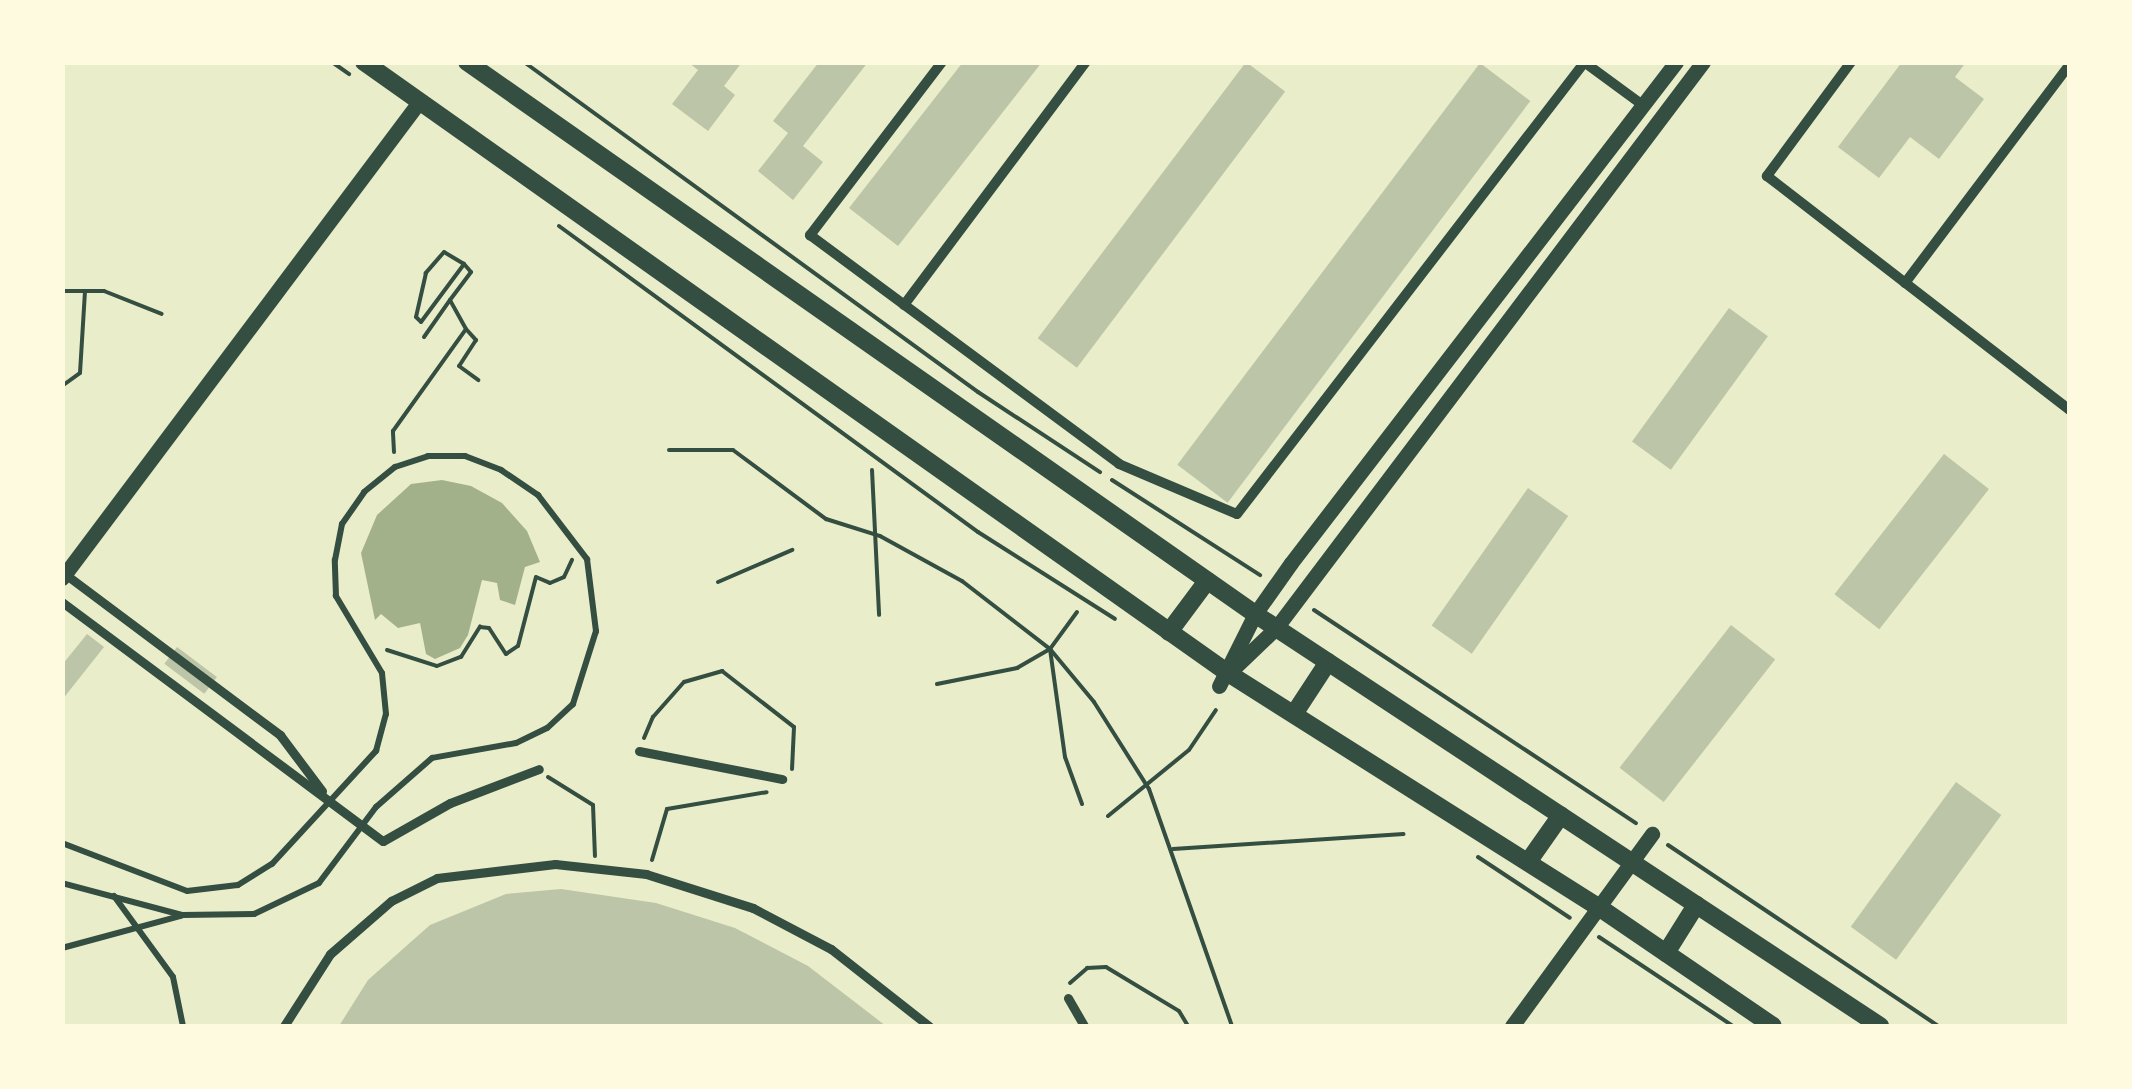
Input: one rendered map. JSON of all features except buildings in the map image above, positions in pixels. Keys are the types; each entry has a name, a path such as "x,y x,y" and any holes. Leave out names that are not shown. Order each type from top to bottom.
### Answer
{"main road":[{"path":"364,62 1168,632 1223,680 1294,714 1600,908 1773,1026"},
{"path":"466,62 1254,614 1880,1026"},
{"path":"1168,632 1207,581"},
{"path":"1294,714 1328,662"},
{"path":"1528,862 1561,815"},
{"path":"1666,953 1696,904"}],"street":[{"path":"942,62 810,236 1118,464 1237,514 1584,63 1644,106"},
{"path":"904,305 1086,62"},
{"path":"1223,680 1254,614 1608,144 1644,106 1676,62"},
{"path":"1223,680 1276,628 1703,62"},
{"path":"1851,62 1767,176 2070,410"},
{"path":"1905,282 2070,64"},
{"path":"330,802 280,735 64,576 420,102"},
{"path":"62,602 383,841 450,803 541,768"},
{"path":"639,751 783,780"},
{"path":"1512,1026 1652,834"},
{"path":"284,1026 330,954 414,888 476,870 594,866 646,874 712,892 793,928 867,974 929,1026"},
{"path":"1068,998 1084,1026"}],"lane":[{"path":"62,843 187,891 238,885 272,864 376,751 386,714 382,673 336,596 342,524 364,492 395,467 428,456 464,456 501,470 538,495 587,559 596,631 574,704 547,728 516,743 432,758 362,826 319,883 254,914 182,915 62,948"},
{"path":"62,883 182,915"},
{"path":"113,895 140,924 179,991 183,1026"}],"path":[{"path":"524,62 978,392 1276,585"},
{"path":"424,337 471,272 464,264 444,252 426,273 416,317 421,322 464,264"},
{"path":"62,291 104,291 162,314"},
{"path":"62,386 80,373 85,291"},
{"path":"450,300 476,340 459,366 478,380"},
{"path":"395,467 393,431 466,329"},
{"path":"669,450 733,450 826,519 880,536 962,581 1050,649 1094,702 1149,789 1232,1026"},
{"path":"872,470 880,536 880,616"},
{"path":"356,632 408,660 438,666 461,657 480,628 489,628 506,654 518,646 536,577 550,583 564,577 578,546"},
{"path":"718,582 792,550"},
{"path":"1298,599 1938,1026"},
{"path":"937,684 1017,668 1050,649 1077,612"},
{"path":"1050,649 1065,757 1082,804"},
{"path":"639,751 653,716 674,691 695,676 722,671 794,727 798,746 783,780 756,797 667,809 646,874"},
{"path":"1108,816 1149,789 1189,750 1216,710"},
{"path":"541,768 564,789 594,805 594,866"},
{"path":"1173,849 1404,834"},
{"path":"1068,998 1080,972 1106,967 1179,1011 1188,1026"}],"shaded area":[{"path":"442,480 471,486 502,503 527,531 540,562 525,567 515,605 500,600 497,583 482,580 468,635 460,648 435,659 426,654 420,623 398,628 381,614 375,620 361,553 377,515 411,484"}]}
